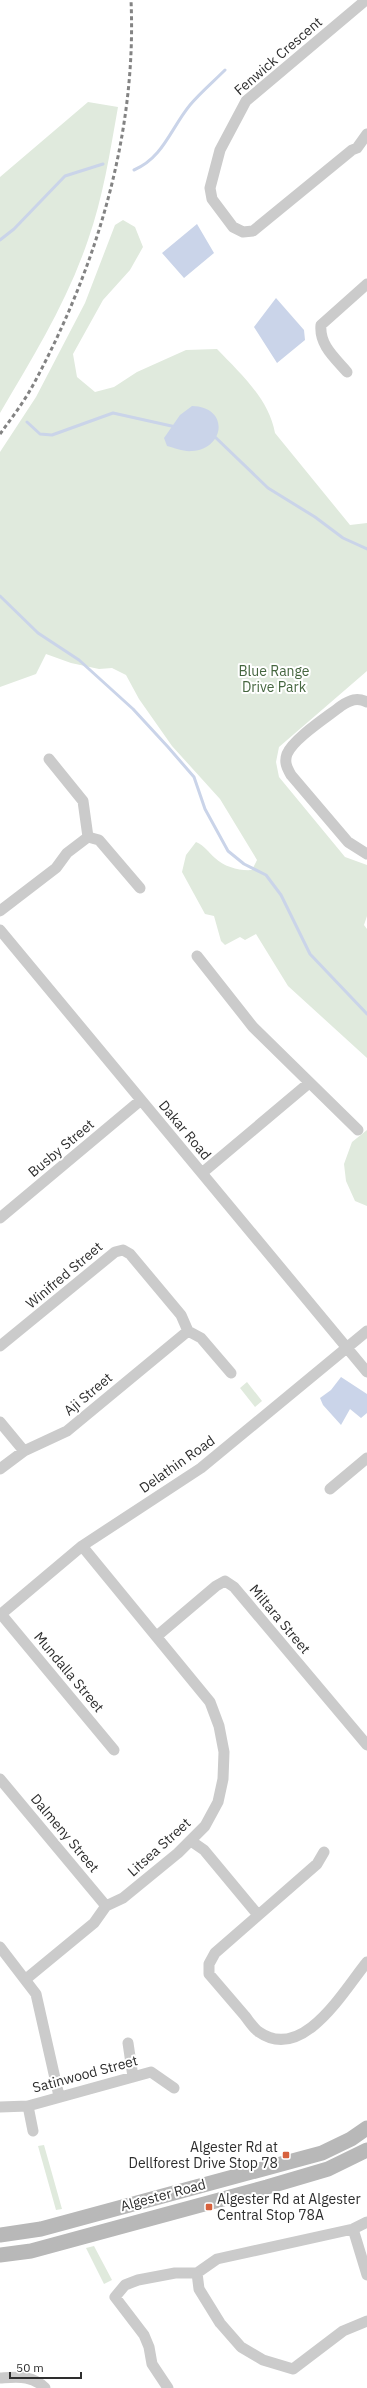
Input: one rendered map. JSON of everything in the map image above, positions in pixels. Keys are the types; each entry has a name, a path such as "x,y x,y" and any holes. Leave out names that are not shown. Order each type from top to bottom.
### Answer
{"main road":[{"name":"Algester Road","path":"0,2235 41,2229 322,2153 351,2139 367,2128"},
{"name":"Algester Road","path":"0,2255 31,2251 267,2187 328,2169 367,2150"}],"street":[{"name":"Fenwick Crescent","path":"366,0 243,104 218,155 210,188 212,199 233,227 243,232 253,231 352,150 357,148 367,134"},
{"path":"348,372 323,343 320,335 321,325 367,284"},
{"path":"367,702 357,699 349,700 341,706 294,744 288,753 286,764 291,775 348,842 367,854"},
{"path":"49,759 83,801 88,837"},
{"path":"88,837 99,840 140,888"},
{"path":"0,911 56,868 67,853 88,837"},
{"name":"Dakar Road","path":"0,930 367,1372"},
{"path":"197,956 253,1026 358,1130"},
{"path":"202,1173 309,1083"},
{"name":"Busby Street","path":"0,1218 141,1100"},
{"name":"Winifred Street","path":"0,1346 115,1252 123,1250 130,1254 181,1315 188,1331"},
{"path":"188,1331 201,1338 230,1373"},
{"name":"Aji Street","path":"0,1469 24,1451 67,1431 188,1331"},
{"name":"Delathin Road","path":"0,1614 82,1546 201,1468 367,1331"},
{"path":"0,1422 24,1451"},
{"path":"330,1489 365,1463"},
{"name":"Litsea Street","path":"26,1979 94,1923 106,1906 123,1898 191,1841 205,1826 218,1802 223,1779 223,1759 219,1726 210,1702 82,1546"},
{"name":"Miltara Street","path":"157,1636 216,1586 225,1581 234,1587 367,1745"},
{"name":"Mundalla Street","path":"0,1614 114,1750"},
{"name":"Dalmeny Street","path":"0,1779 106,1906"},
{"path":"191,1841 204,1850 258,1915"},
{"path":"324,1852 317,1864 215,1953 210,1964 209,1974 258,2032 275,2040 292,2039 307,2033 320,2020 367,1962"},
{"path":"0,1947 26,1979 41,2005 59,2096"},
{"path":"128,2043 133,2077"},
{"name":"Satinwood Street","path":"0,2106 28,2106 59,2096 151,2072 174,2088"},
{"path":"28,2106 34,2131"},
{"path":"168,2388 152,2364 149,2347 144,2335 115,2297 126,2285 138,2280 176,2273 197,2273 216,2259 353,2229 367,2222"},
{"path":"353,2229 367,2276"},
{"path":"197,2273 199,2290 220,2323 230,2335 241,2347 263,2360 278,2366 293,2369 343,2331 367,2321"},
{"path":"0,2378 24,2377 36,2380 45,2388"}],"green space":[{"path":"88,102 118,107 106,175 98,208 80,263 60,307 0,413 0,177"},
{"name":"Blue Range Drive Park","path":"123,220 135,227 143,247 130,270 103,300 73,354 77,377 95,392 114,387 137,372 186,350 217,349 252,387 267,409 275,433 350,525 367,523 367,671 279,747 276,762 279,777 345,857 367,865 367,916 364,925 367,929 367,1058 288,986 256,934 245,940 240,937 225,945 221,941 214,916 205,914 182,872 186,855 196,842 223,864 232,868 252,870 257,860 220,799 172,746 139,699 126,675 112,668 99,669 71,663 46,654 36,674 0,687 0,452 36,397 85,303 115,225"},
{"path":"367,1130 367,1206 355,1201 346,1181 344,1164 352,1142"},
{"path":"247,1382 262,1401 255,1407 240,1388"},
{"path":"44,2145 62,2209 56,2210 38,2146"},
{"path":"94,2246 112,2280 104,2284 86,2248"}],"water":[{"path":"197,224 214,253 184,278 162,253"},
{"path":"276,298 304,330 305,340 277,363 254,327"},
{"path":"192,406 204,408 213,413 219,428 217,436 203,449 189,451 167,446 164,438 180,415"},
{"path":"341,1377 367,1394 367,1413 361,1418 350,1409 341,1425 323,1405 320,1398 331,1390"}],"waterway":[{"path":"134,170 144,165 152,158 166,142 190,105 225,70"},
{"path":"0,240 14,229 65,176 103,164"},
{"path":"27,422 40,434 52,435 113,413 176,427"},
{"path":"214,436 268,488 315,517 343,538 367,549"},
{"path":"0,596 38,633 79,660 133,709 168,747 194,777 205,809 228,851 244,864 266,875 281,895 310,954 367,1014"}],"railway":[{"path":"0,434 32,387 55,342 75,296 93,248 108,200 119,151 127,101 131,51 131,0"}],"place":[{"name":"Algester Rd at Dellforest Drive Stop 78","path":"286,2155"},
{"name":"Algester Rd at Algester Central Stop 78A","path":"209,2207"}]}
